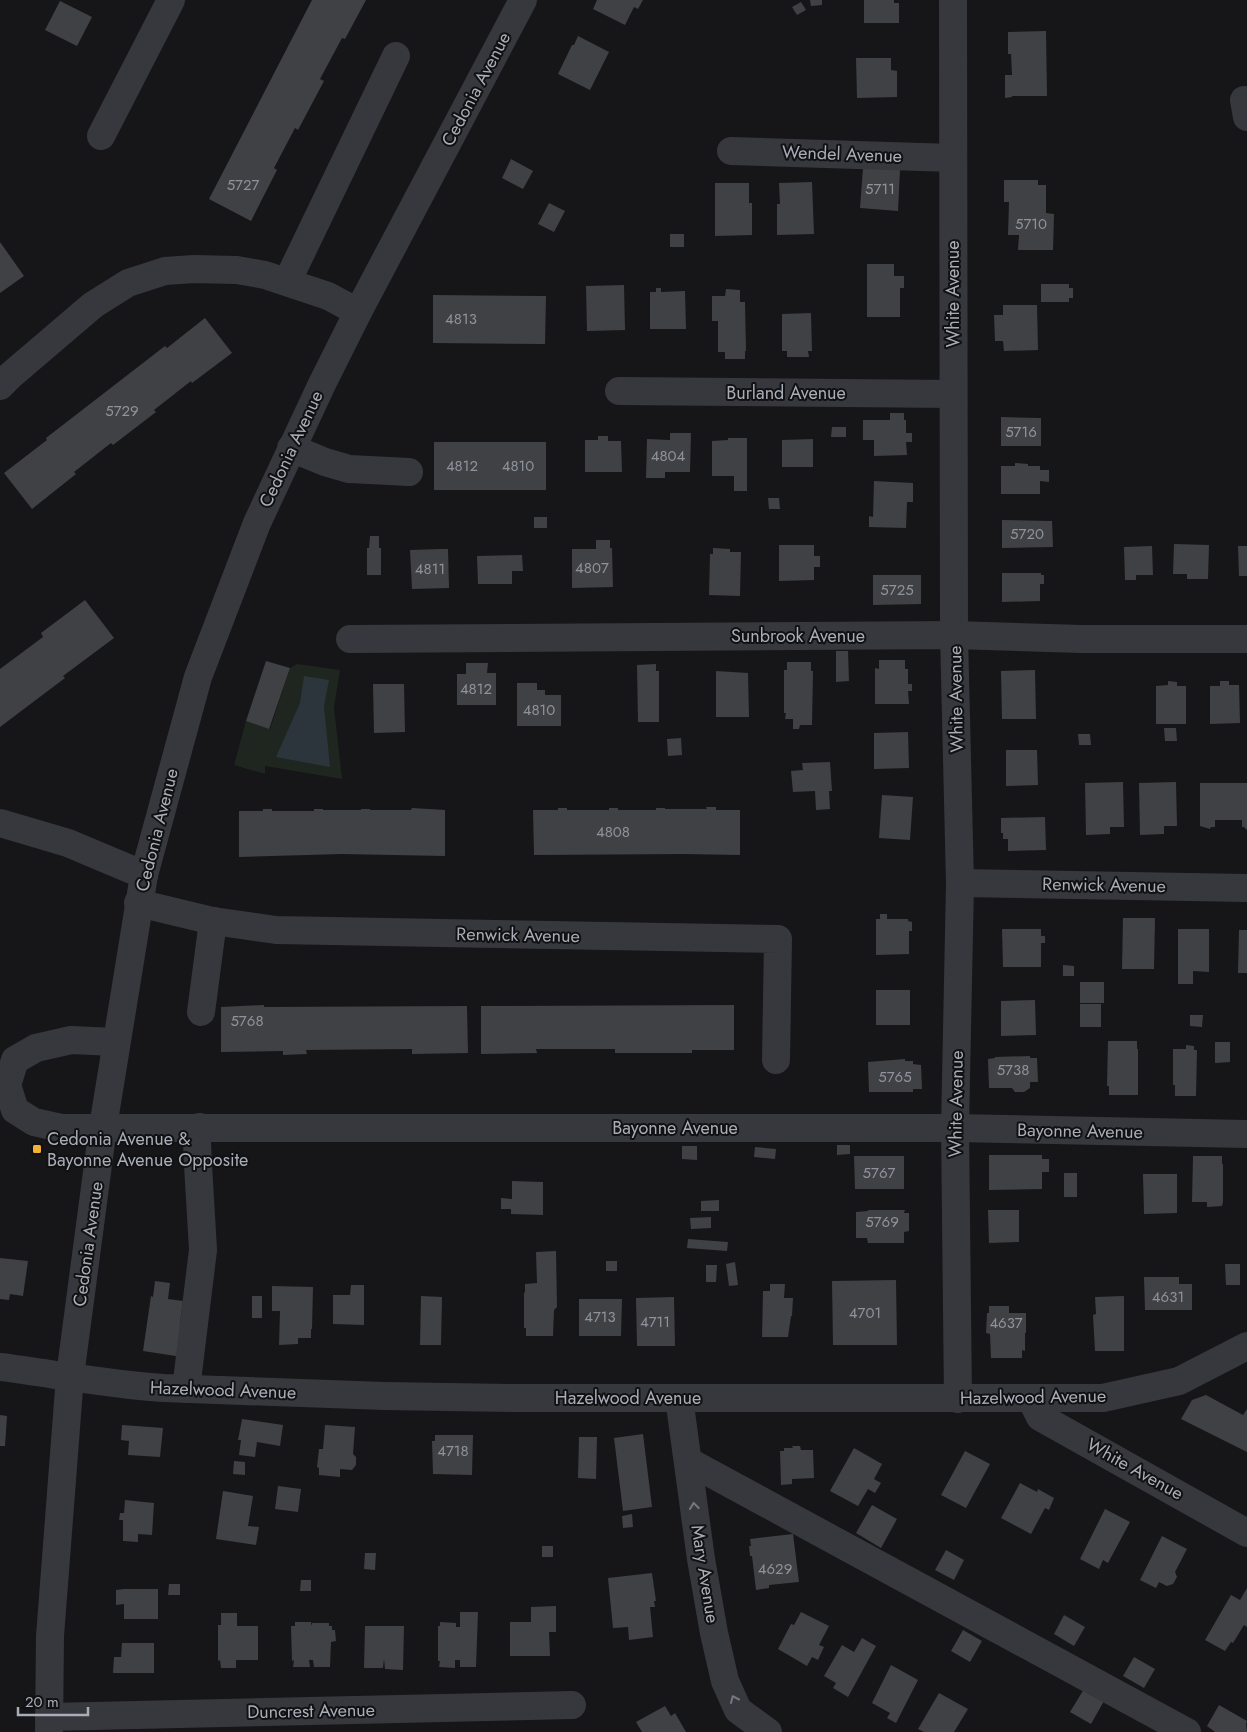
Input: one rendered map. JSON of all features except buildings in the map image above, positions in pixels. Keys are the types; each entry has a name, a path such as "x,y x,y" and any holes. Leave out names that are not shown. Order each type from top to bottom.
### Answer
{"street":[{"path":"101,136 171,0"},
{"name":"Cedonia Avenue","path":"49,1724 50,1636 70,1376 103,1127 138,903 198,677 257,523 291,448 358,312 523,0"},
{"name":"White Avenue","path":"953,0 954,635 960,883 955,1128 958,1399"},
{"path":"287,282 396,56"},
{"name":"Wendel Avenue","path":"731,151 953,158"},
{"path":"0,386 93,305 128,283 165,271 194,269 237,270 265,275 328,296 358,312"},
{"name":"Burland Avenue","path":"619,392 953,394"},
{"path":"291,448 324,462 350,469 409,472"},
{"name":"Sunbrook Avenue","path":"350,639 954,635 1080,639 1247,639"},
{"path":"0,823 68,843 144,876"},
{"name":"Renwick Avenue","path":"960,883 1247,888"},
{"name":"Renwick Avenue","path":"138,903 213,921 276,930 778,939 776,1060"},
{"path":"201,1012 213,921"},
{"path":"7,1106 7,1085 15,1060 36,1048 71,1040 116,1042"},
{"name":"Bayonne Avenue","path":"7,1106 34,1122 61,1128 955,1128 1247,1134"},
{"path":"186,1389 203,1250 197,1157 199,1127"},
{"name":"Hazelwood Avenue","path":"0,1367 130,1385 186,1389 384,1396 1102,1398 1179,1381 1247,1346"},
{"name":"Mary Avenue","path":"679,1398 701,1559 714,1633 725,1681 738,1710 768,1732"},
{"name":"White Avenue","path":"1031,1399 1040,1417 1247,1533"},
{"path":"688,1461 1187,1732"},
{"name":"Duncrest Avenue","path":"49,1724 572,1705"}],"shaded area":[{"path":"297,664 340,670 334,707 342,779 265,766 265,774 234,765 246,721 270,729 290,668"},
{"path":"304,676 329,680 324,706 330,767 276,757 300,703"}],"place":[{"name":"Cedonia Avenue & Bayonne Avenue Opposite","path":"37,1149"}]}
